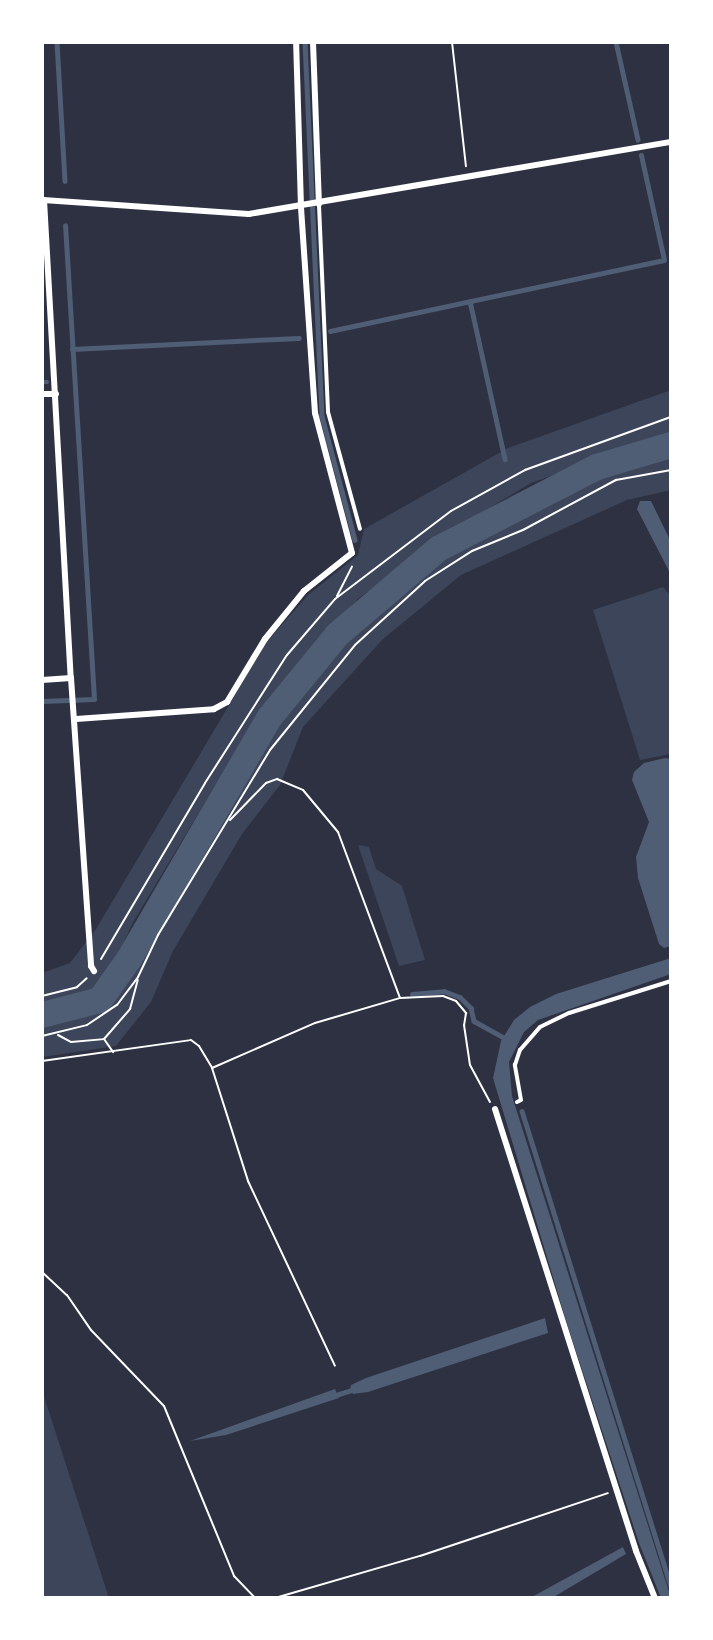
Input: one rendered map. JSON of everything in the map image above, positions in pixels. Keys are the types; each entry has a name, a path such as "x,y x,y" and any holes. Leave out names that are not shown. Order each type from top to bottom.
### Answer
{"street":[{"path":"76,719 214,709 227,702 265,639 298,599 352,553 315,413 301,207 296,42"},
{"path":"313,42 319,204"},
{"path":"94,971 91,966 75,704 71,678 43,200 249,214 319,204 671,142"},
{"path":"42,394 56,394"},
{"path":"42,680 71,678"},
{"path":"495,1109 616,1491 655,1598"}],"lane":[{"path":"319,204 328,412 360,529"},
{"path":"517,1102 521,1100 514,1065 520,1050 540,1027 568,1013 671,981"}],"path":[{"path":"452,42 468,178"},
{"path":"335,599 451,511 525,470 671,417"},
{"path":"42,1036 57,1035 87,1026 117,1005 138,977 158,935 270,750 355,645 425,581 472,551 523,530 616,480 671,470"},
{"path":"42,996 77,987 94,971 205,783 287,655 335,599 355,563 352,553"},
{"path":"225,825 266,783 277,779 303,790 338,832 400,998"},
{"path":"57,1035 71,1042 104,1039 130,1009 138,977"},
{"path":"212,1068 315,1023 400,998 443,996 456,1001 466,1013 464,1025 470,1065 495,1109"},
{"path":"104,1039 113,1052"},
{"path":"42,1061 191,1040 212,1068 248,1181 334,1366"},
{"path":"42,1272 67,1295 91,1330 164,1406 234,1576 255,1598"},
{"path":"276,1598 420,1556 616,1491"}],"shaded area":[{"path":"671,390 671,433 531,483 449,532 359,598 320,639 216,784 132,924 109,976 85,997 42,1007 42,973 70,963 96,929 266,643 308,595 358,555 364,529 508,448"},
{"path":"671,457 671,490 627,500 461,575 383,639 303,727 280,785 242,834 173,951 151,1002 116,1046 42,1057 42,1024 62,1023 100,1007 124,981 260,747 346,638 418,572 463,542 610,469"},
{"path":"640,501 651,501 671,542 671,596 670,573 637,509"},
{"path":"663,587 671,596 671,754 640,760 593,610"},
{"path":"665,758 671,759 671,946 664,948 659,944 638,878 636,857 649,822 632,780 634,772 644,763"},
{"path":"358,845 369,847 376,869 402,886 425,960 399,966"},
{"path":"671,958 671,974 538,1020 524,1032 509,1062 512,1096 671,1598 661,1598 639,1543 568,1327 493,1078 501,1041 514,1020 530,1007 556,994"},
{"path":"545,1318 548,1333 368,1392 353,1394 350,1390 351,1385 366,1378"},
{"path":"335,1389 339,1398 226,1435 190,1441"},
{"path":"42,1390 109,1598 42,1598"},
{"path":"623,1547 626,1554 552,1598 530,1598"}],"waterway":[{"path":"57,42 65,181"},
{"path":"305,42 322,416 355,540"},
{"path":"616,42 638,140"},
{"path":"330,331 664,260 641,155"},
{"path":"42,701 94,699 65,226"},
{"path":"470,301 505,459"},
{"path":"72,349 299,338"},
{"path":"42,382 47,382"},
{"path":"42,1015 100,1000 129,959 270,717 337,635 438,549 597,467 671,445"},
{"path":"412,994 444,991 460,997 471,1008 474,1021 508,1040"},
{"path":"522,1111 671,1587"},
{"path":"333,1396 354,1389"}]}
